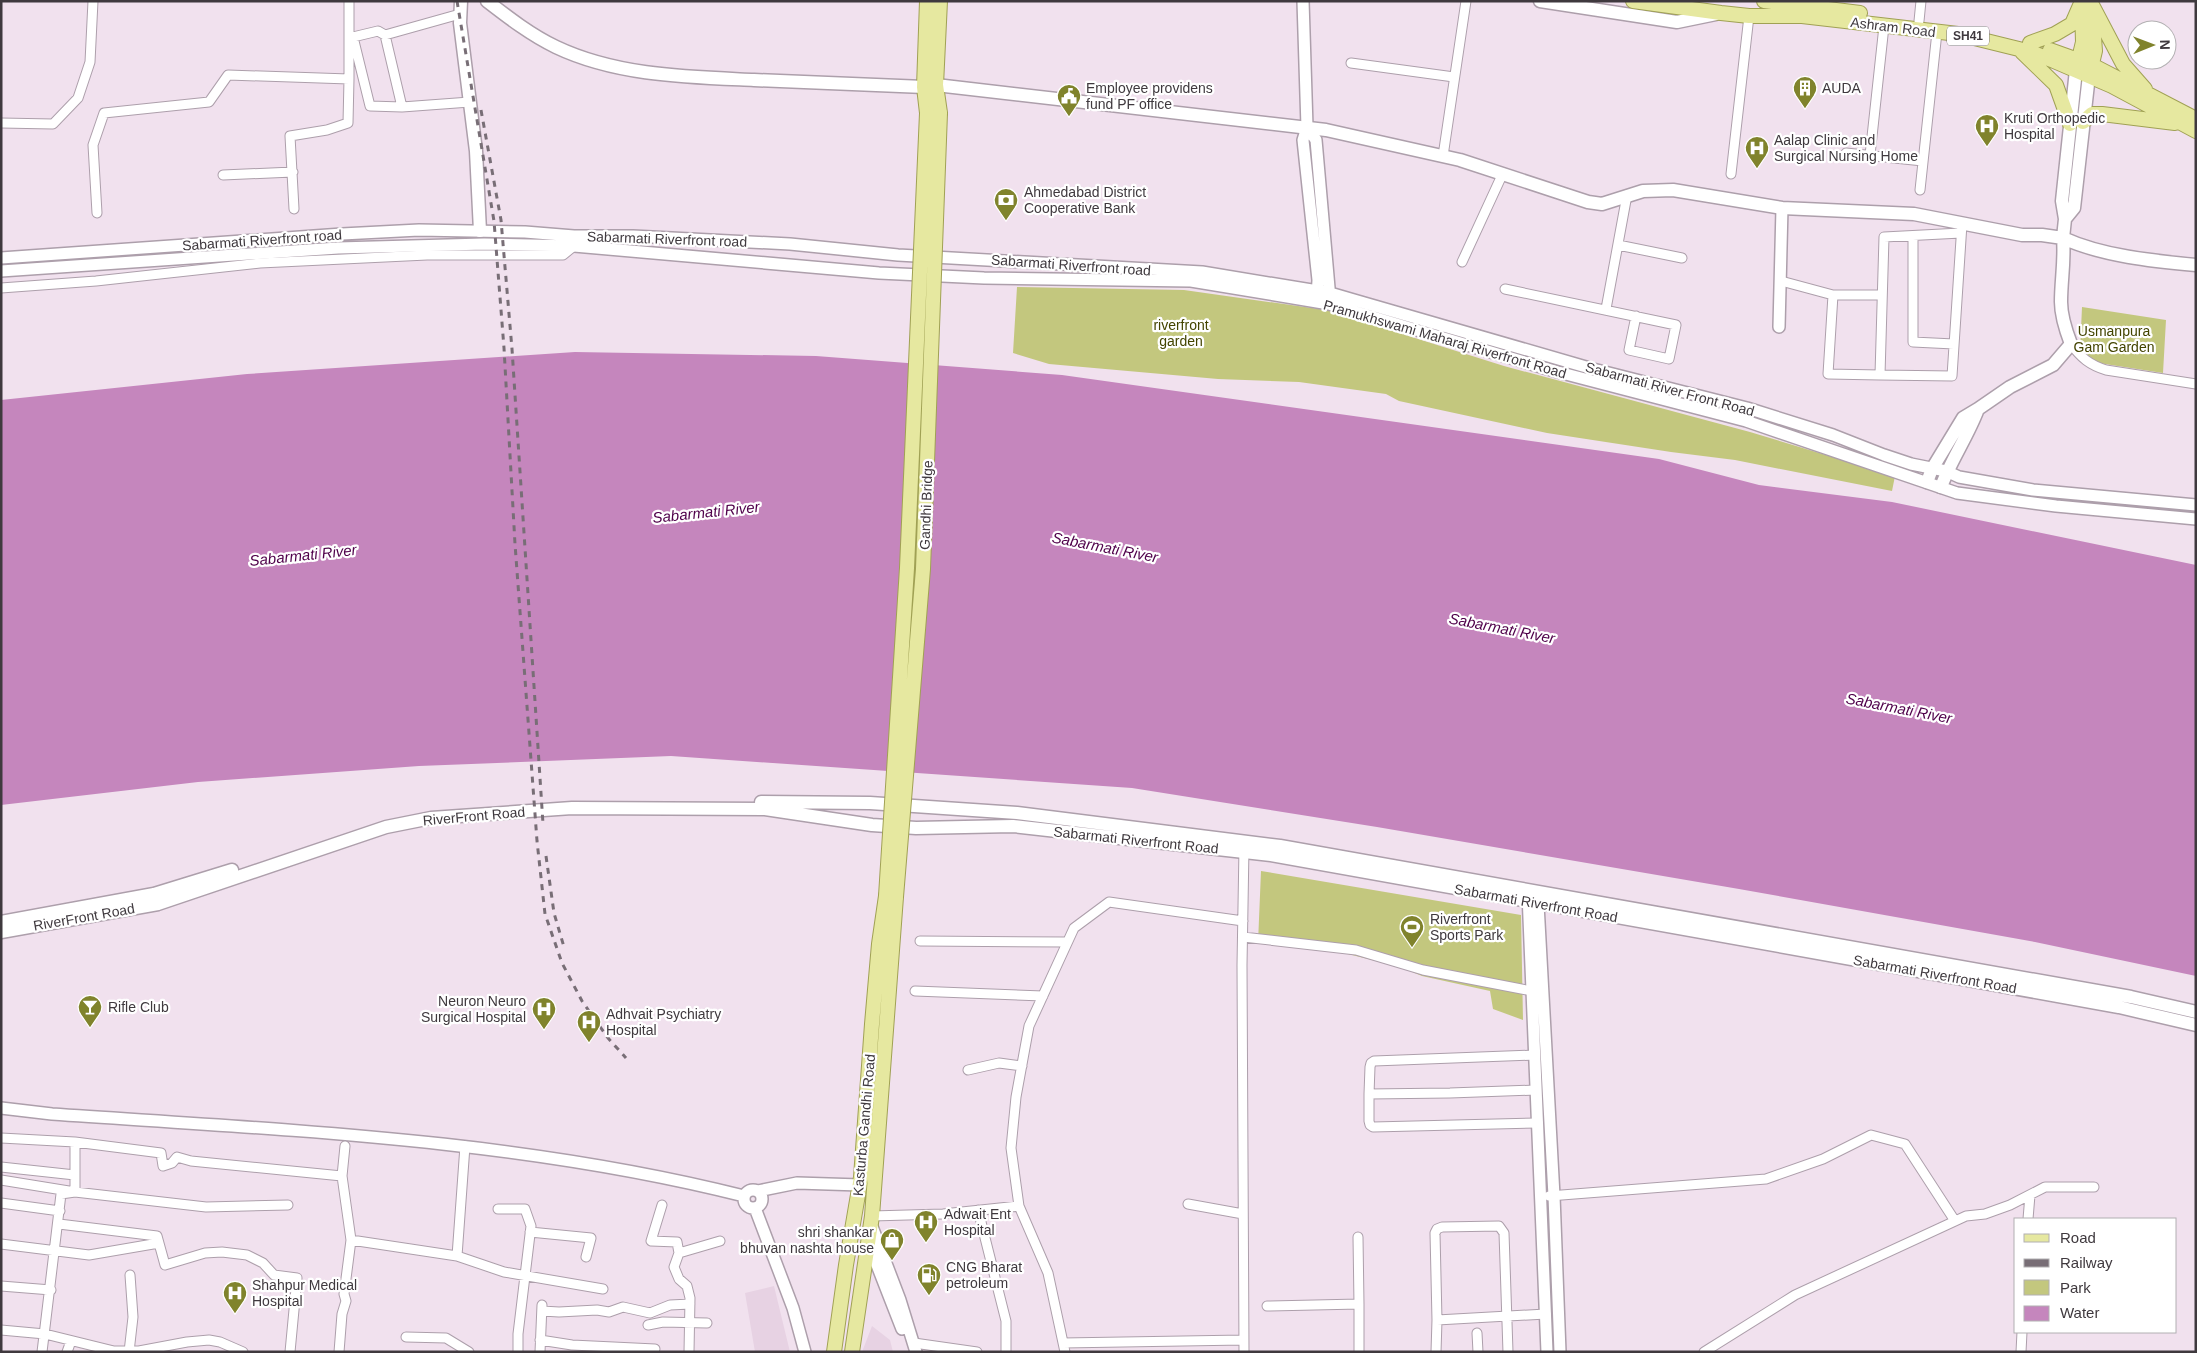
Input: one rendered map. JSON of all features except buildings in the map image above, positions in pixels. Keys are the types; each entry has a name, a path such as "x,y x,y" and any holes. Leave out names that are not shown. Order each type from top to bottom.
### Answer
{"main road":[{"path":"487,1 523,28 557,48 603,64 648,73 697,77 930,86 1307,127 1443,156 1503,173 1588,202 1602,204 1644,191 1673,190 1782,208 1914,214 1961,228 2063,238 2079,246 2153,261 2196,265"},
{"path":"927,1 930,86"},
{"path":"930,86 940,1"},
{"path":"1540,1 1677,22 1721,13"},
{"name":"SH41","path":"1634,1 1721,13"},
{"name":"Ashram Road","path":"1764,1 1960,26 2024,46 2150,95 2192,125"},
{"path":"2077,123 2056,85 2024,46 2055,34 2072,24 2088,2"},
{"path":"1927,482 1932,469 1962,418 2010,387 2054,365 2071,344 2064,324 2061,302 2063,238 2065,219 2074,208 2077,123 2084,68 2095,51 2088,2"},
{"path":"2088,2 2123,64 2150,95"},
{"path":"461,7 476,151 480,231"},
{"name":"Ashram Road","path":"1721,13 1749,16 1802,16 1958,34 2024,46"},
{"name":"Ashram Road","path":"2084,68 2192,125"},
{"name":"Gandhi Bridge","path":"891,897 907,568 934,113 930,86"},
{"path":"2077,123 2092,114 2102,114 2192,125"},
{"path":"1941,487 1946,471 1972,425 1978,409"},
{"name":"RiverFront Road","path":"1,922 154,894 383,821 431,812 573,800 870,803 920,806"},
{"name":"Sabarmati Riverfront Road","path":"920,806 1017,813 1244,846 2111,993 2196,1012"},
{"name":"RiverFront Road","path":"1,932 158,904 386,827 431,818 572,808 765,809 872,825"},
{"name":"Sabarmati Riverfront Road","path":"872,825 916,828 1013,826 1244,846"},
{"name":"Sabarmati Riverfront Road","path":"1534,896 2119,1007 2196,1025"},
{"name":"Kasturba Gandhi Road","path":"834,1352 846,1265 860,1185 872,1016 891,897"},
{"name":"Kasturba Gandhi Road","path":"852,1352 871,1220 891,897"}],"street":[{"path":"1,123 53,124 78,98 90,62 93,1"},
{"path":"294,208 290,136 327,130 348,123 349,1"},
{"path":"1303,1 1307,127 1303,140 1317,297"},
{"path":"1443,156 1466,1"},
{"path":"1919,21 1921,1"},
{"path":"385,35 461,7"},
{"path":"1731,174 1749,16"},
{"path":"1870,155 1884,26"},
{"path":"402,107 385,35 378,31 353,37 370,106 402,107 470,102"},
{"path":"1920,190 1937,32"},
{"path":"1351,63 1454,77"},
{"path":"97,213 93,145 104,113 209,102 228,75 349,79"},
{"path":"1307,127 1316,140 1330,299"},
{"path":"1846,153 1923,161"},
{"path":"223,175 293,172"},
{"path":"1462,262 1503,173"},
{"path":"1606,309 1627,195"},
{"path":"1779,327 1782,208"},
{"path":"1833,295 1828,374 1880,375 1952,376 1961,228 1913,236 1884,237 1880,375"},
{"name":"Sabarmati Riverfront road","path":"1,258 419,230 548,233 574,236 633,236 790,244 898,255 1202,272 1330,299"},
{"path":"1913,236 1913,342 1954,344"},
{"name":"Sabarmati Riverfront road","path":"1,271 421,245 484,244 574,246 879,273 984,278 1191,281 1275,294"},
{"path":"1618,245 1682,258"},
{"path":"1,288 96,281 260,263 426,255 563,255 574,246"},
{"path":"1781,281 1833,295 1882,295"},
{"path":"1505,289 1606,309 1676,325 1669,359 1629,350 1636,316"},
{"name":"Pramukhswami Maharaj Riverfront Road","path":"1275,294 1317,297"},
{"name":"Pramukhswami Maharaj Riverfront Road","path":"1330,299 1558,372 1746,421 1957,492 2056,506 2196,520"},
{"name":"Sabarmati River Front Road","path":"1330,299 1747,408 1833,434 1884,455 1932,469 1946,471 1959,477 2033,490 2196,505"},
{"path":"2071,344 2081,358 2092,366 2106,370 2196,384"},
{"path":"1244,846 1244,1352"},
{"path":"1534,896 1532,991 1547,1352"},
{"path":"1534,896 1554,1196 1560,1352"},
{"path":"1244,921 1109,902 1074,928 1029,1026 1016,1097 1011,1148 1019,1206 1048,1273 1064,1347 1244,1340"},
{"path":"1243,937 1356,950 1423,970 1532,991"},
{"path":"920,941 1067,942"},
{"path":"915,991 1043,996"},
{"path":"1535,1055 1371,1062 1369,1121 1373,1127 1538,1123"},
{"path":"968,1070 999,1063 1022,1066"},
{"path":"1369,1094 1450,1094 1536,1090"},
{"path":"1,1108 52,1114 465,1146 627,1169 744,1196"},
{"path":"1541,1196 1766,1179 1823,1159 1871,1135 1905,1144 1955,1221"},
{"path":"1,1138 75,1142 161,1153 163,1166 172,1163 177,1157 191,1161 342,1176"},
{"path":"75,1142 75,1192"},
{"path":"339,1352 342,1314 346,1301 344,1294 351,1240 342,1176 345,1146"},
{"path":"457,1256 465,1146"},
{"path":"1,1167 75,1175"},
{"path":"1,1180 75,1192 206,1207 288,1205"},
{"path":"758,1191 762,1202 755,1208 747,1207 744,1202 744,1196 751,1190 758,1191 798,1183 860,1185"},
{"path":"1704,1352 1795,1295 1966,1216 1985,1214 2010,1205 2045,1186 2094,1187"},
{"path":"42,1352 62,1194 75,1192"},
{"path":"2028,1218 2030,1195"},
{"path":"1,1203 60,1211"},
{"path":"1188,1204 1243,1214"},
{"path":"662,1205 651,1241 677,1242 679,1253 674,1266 679,1279 687,1286 690,1304 689,1352"},
{"path":"913,1349 900,1300 871,1220 1019,1206"},
{"path":"755,1208 777,1261 805,1352"},
{"path":"498,1209 524,1209 531,1226 524,1275 518,1352"},
{"path":"978,1210 1006,1321 1006,1352"},
{"path":"59,1224 157,1236 165,1265 205,1253 222,1252 247,1255 264,1263 274,1275 296,1278 290,1352"},
{"path":"1436,1352 1435,1233 1437,1229 1442,1227 1499,1226 1504,1233 1508,1352"},
{"path":"530,1232 591,1238 586,1257"},
{"path":"1358,1237 1358,1352"},
{"path":"351,1240 457,1256 504,1272 603,1289"},
{"path":"679,1253 720,1241"},
{"path":"868,1242 913,1349"},
{"path":"1,1244 89,1255 159,1243"},
{"path":"129,1352 133,1317 130,1275"},
{"path":"1,1286 51,1290"},
{"path":"540,1352 542,1308 559,1312 597,1310 609,1312 623,1307 650,1313 670,1305 690,1304"},
{"path":"1267,1306 1359,1304"},
{"path":"1436,1320 1546,1314"},
{"path":"648,1325 663,1322 707,1323"},
{"path":"1,1330 44,1334 103,1350 129,1352 210,1340 220,1342 243,1352"},
{"path":"1477,1333 1478,1352"},
{"path":"2022,1333 2022,1352"},
{"path":"406,1337 446,1338 469,1352"},
{"path":"540,1340 572,1345 655,1350"},
{"path":"67,1352 71,1341"},
{"path":"913,1349 978,1352"}],"shaded area":[{"path":"774,1286 790,1352 755,1352 745,1293"},
{"path":"872,1326 890,1340 893,1352 862,1352"}],"green space":[{"name":"riverfront garden","path":"1017,287 1184,290 1326,310 1504,366 1750,432 1895,476 1892,491 1735,460 1547,433 1399,401 1386,394 1299,382 1218,379 1049,364 1013,353"},
{"name":"Usmanpura Gam Garden","path":"2082,307 2166,320 2163,373 2092,362 2080,352"},
{"name":"Riverfront Sports Park","path":"1261,871 1521,915 1523,1020 1493,1009 1490,991 1422,976 1400,967 1344,953 1258,943"}],"water":[{"name":"Sabarmati River","path":"575,352 816,356 1062,375 1659,459 1759,485 1892,502 2196,565 2196,976 2035,942 1739,889 1377,827 1132,788 671,756 419,766 198,782 1,805 1,400 247,374"}],"railway":[{"path":"457,1 494,221 504,348 515,544 537,841 545,914 562,963 582,1001 608,1038 626,1058"},
{"path":"481,110 501,220 512,349 543,824"},
{"path":"546,856 554,913 564,947"}],"place":[{"name":"AUDA","path":"1805,109"},
{"name":"Employee providens fund PF office","path":"1069,117"},
{"name":"Kruti Orthopedic Hospital","path":"1987,147"},
{"name":"Aalap Clinic and Surgical Nursing Home","path":"1757,169"},
{"name":"Ahmedabad District Cooperative Bank","path":"1006,221"},
{"name":"Riverfront Sports Park","path":"1412,948"},
{"name":"Rifle Club","path":"90,1028"},
{"name":"Neuron Neuro Surgical Hospital","path":"544,1030"},
{"name":"Adhvait Psychiatry Hospital","path":"589,1043"},
{"name":"Adwait Ent Hospital","path":"926,1243"},
{"name":"shri shankar bhuvan nashta house","path":"892,1261"},
{"name":"CNG Bharat petroleum","path":"929,1296"},
{"name":"Shahpur Medical Hospital","path":"235,1314"}]}
